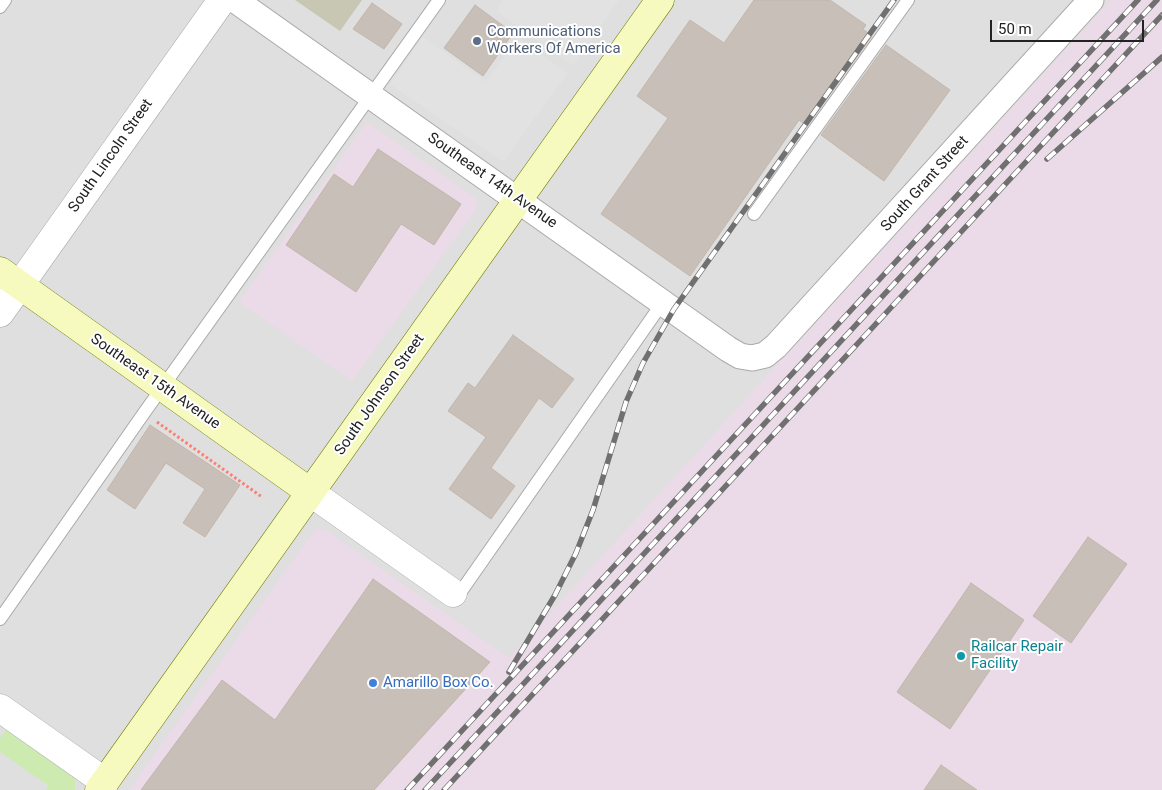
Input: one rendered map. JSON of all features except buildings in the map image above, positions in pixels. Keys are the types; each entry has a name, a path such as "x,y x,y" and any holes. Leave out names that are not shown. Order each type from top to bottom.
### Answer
{"main road":[{"name":"South Johnson Street","path":"102,786 660,0"},
{"name":"Southeast 15th Avenue","path":"10,278 310,492"}],"street":[{"name":"South Lincoln Street","path":"0,312 10,278 222,0"},
{"name":"Southeast 14th Avenue","path":"235,0 728,348 740,356 752,358"},
{"name":"South Grant Street","path":"752,358 765,355 776,346 1091,0"},
{"path":"310,492 453,593"},
{"path":"0,708 102,786"}],"lane":[{"path":"0,7 5,0"},
{"path":"0,619 144,413 439,0"},
{"path":"754,214 908,0"},
{"path":"453,593 462,590 663,302"}],"path":[{"path":"144,413 262,496"}],"shaded area":[{"path":"0,0 1162,0 1162,790 0,790"},
{"path":"295,0 362,0 340,31"},
{"path":"503,0 619,0 573,66 496,11"},
{"path":"1111,0 1162,0 1162,790 129,790 314,531 324,529 509,658"},
{"path":"423,37 486,82 518,38 568,73 503,162 390,84"},
{"path":"367,122 477,199 476,209 352,381 239,302"}],"green space":[{"path":"6,730 75,778 75,790 46,790 49,786 0,752 0,738"}],"railway":[{"path":"509,672 555,595 576,553 593,510 626,402 643,363 674,309 894,0"},
{"path":"407,790 1138,0"},
{"path":"425,790 1157,0"},
{"path":"444,790 1162,15"},
{"path":"1047,159 1162,57"}],"place":[{"name":"Communications Workers Of America","path":"477,41"},
{"name":"Railcar Repair Facility","path":"961,656"},
{"name":"Amarillo Box Co.","path":"373,683"}]}
